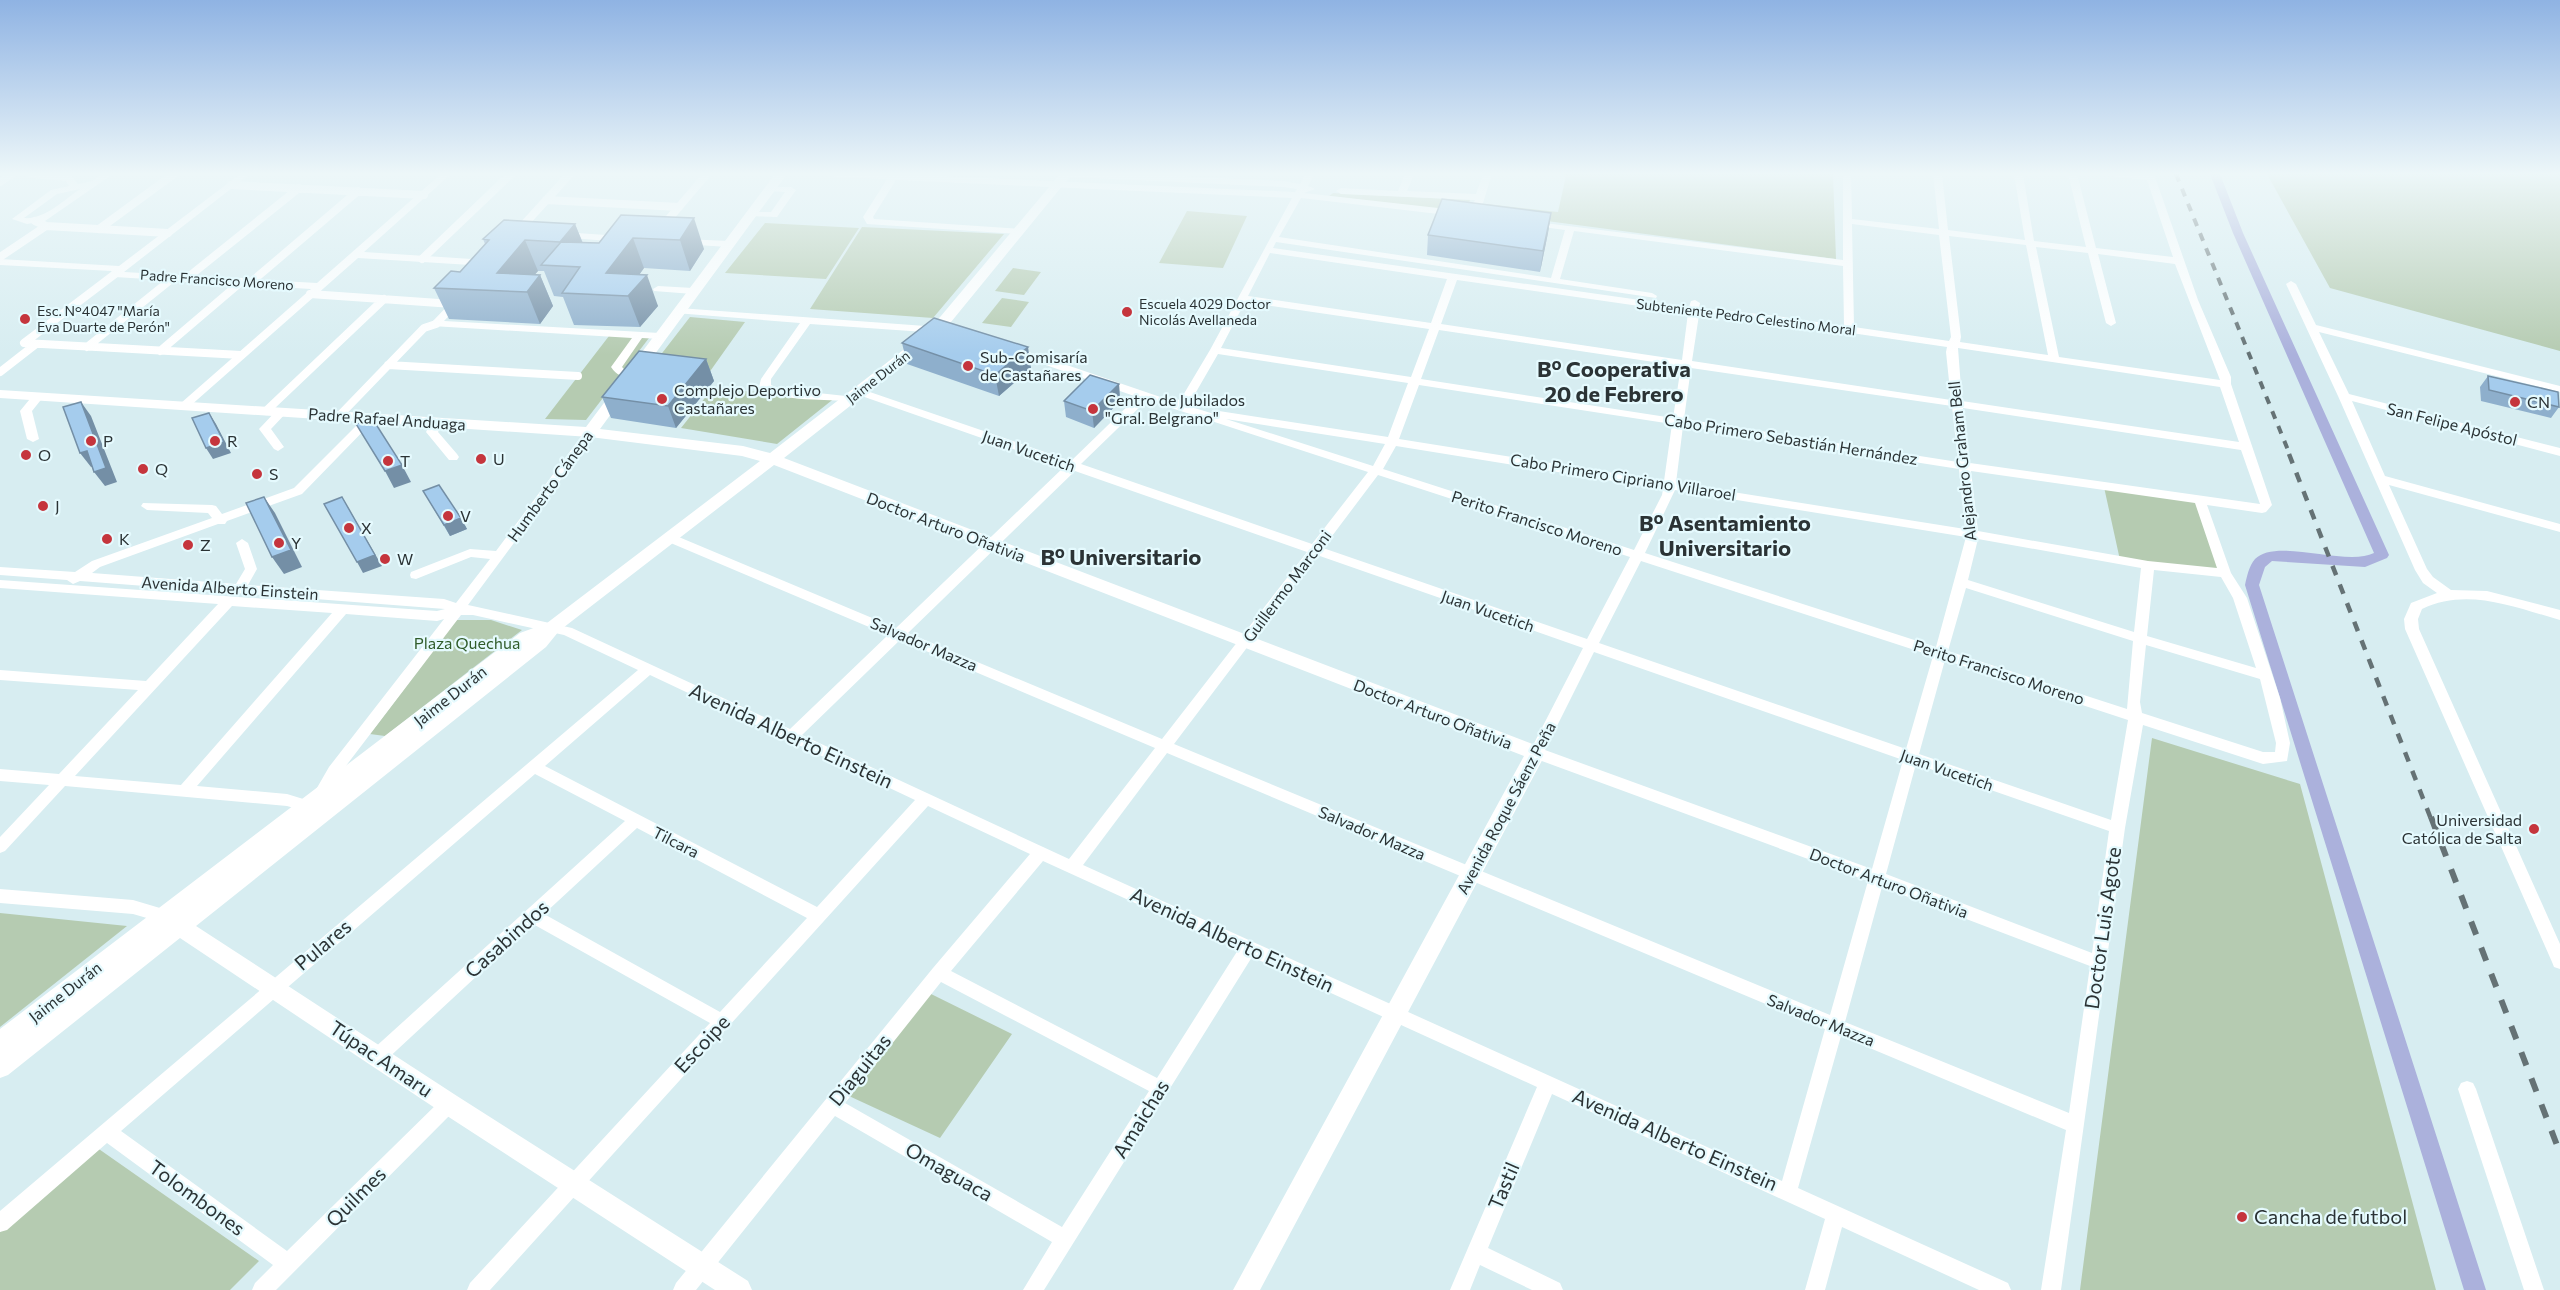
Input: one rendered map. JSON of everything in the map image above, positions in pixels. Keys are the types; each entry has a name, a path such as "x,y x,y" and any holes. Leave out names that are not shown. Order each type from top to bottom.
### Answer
{"street":[{"path":"0,257 34,234"},
{"path":"166,234 24,343 241,356"},
{"path":"187,278 242,234"},
{"path":"160,351 305,234"},
{"path":"185,405 380,234"},
{"path":"422,259 448,234"},
{"path":"514,243 527,234"},
{"name":"Humberto Cánepa","path":"314,802 334,771 500,556 736,234"},
{"name":"Jaime Durán","path":"0,1043 171,921 540,643 553,627 856,396 936,330 1015,234"},
{"path":"679,311 936,330 956,329 960,317 1024,234"},
{"path":"1177,406 1186,399 1215,350 1276,234"},
{"path":"1555,281 1568,234"},
{"path":"1618,234 1848,264"},
{"path":"1847,234 1849,329"},
{"name":"Alejandro Graham Bell","path":"1788,1192 1875,877 1971,546 1972,534 1951,352 1956,337 1942,234"},
{"path":"1960,234 2179,261"},
{"path":"2028,234 2055,359"},
{"path":"2087,234 2111,323"},
{"path":"1242,298 2248,447 2225,384 2226,377 2170,234"},
{"path":"551,237 633,239 608,250"},
{"path":"1273,239 1537,278 1694,307"},
{"path":"673,241 728,244"},
{"name":"Subteniente Pedro Celestino Moral","path":"1267,250 1509,286 1694,307 2225,384"},
{"path":"357,255 494,264"},
{"path":"1397,258 1401,270"},
{"name":"Padre Francisco Moreno","path":"0,262 173,278 246,282 314,290"},
{"name":"Guillermo Marconi","path":"1072,867 1376,470 1393,440 1453,277"},
{"path":"87,347 173,278"},
{"path":"1509,286 1537,278"},
{"path":"2291,284 2344,396 2421,570 2428,580 2446,593"},
{"path":"658,289 693,291"},
{"path":"314,290 384,299 459,300"},
{"path":"278,447 265,429 274,411 384,299"},
{"path":"436,324 459,300"},
{"name":"Avenida Roque Sáenz Peña","path":"1246,1290 1536,753 1638,556 1671,485 1694,307"},
{"name":"Juan Vucetich","path":"807,321 766,379 765,387 776,391 856,396 1073,466 2117,828"},
{"path":"340,415 424,328 436,324 564,326 638,336 660,336"},
{"path":"2311,327 2560,392"},
{"path":"632,375 621,373 616,367 638,336"},
{"path":"0,372 36,344"},
{"name":"Perito Francisco Moreno","path":"1004,347 1145,396 1638,556 2264,758 2275,759 2282,757 2283,743 2273,698 2265,675"},
{"name":"Cabo Primero Sebastián Hernández","path":"1215,350 1963,466 2262,508 2266,505 2248,447"},
{"path":"388,365 578,376"},
{"name":"Padre Rafael Anduaga","path":"0,394 590,432 742,451 772,459"},
{"path":"33,439 26,411 38,396"},
{"path":"792,736 1145,396"},
{"name":"San Felipe Apóstol","path":"2344,396 2560,452"},
{"name":"Cabo Primero Cipriano Villaroel","path":"1199,413 1228,414 1393,440 1972,534 2148,565 2225,573"},
{"path":"63,588 96,564 298,491 370,418"},
{"path":"437,422 432,432 453,457"},
{"name":"Doctor Arturo Oñativia","path":"772,459 1536,753 1875,877 2097,962"},
{"path":"2379,478 2560,528"},
{"path":"2200,501 2225,573 2241,598 2265,675"},
{"path":"147,506 212,509 220,521"},
{"name":"Salvador Mazza","path":"670,538 1471,875 2076,1125"},
{"path":"240,588 251,569 242,543"},
{"path":"416,575 470,553 500,556"},
{"name":"Doctor Luis Agote","path":"2051,1290 2117,828 2136,723 2133,702 2142,639 2148,565"},
{"name":"Avenida Alberto Einstein","path":"0,571 444,603 458,610"},
{"path":"1960,582 2265,675"},
{"name":"Avenida Alberto Einstein","path":"0,584 437,616 458,610 483,612 553,627 1072,867 2001,1290"},
{"path":"2560,615 2484,596 2446,593 2416,606 2411,619 2412,629 2560,962"},
{"path":"0,847 230,600"},
{"path":"185,790 342,610"},
{"name":"Jaime Durán","path":"171,921 314,802 526,636 553,627"},
{"name":"Pulares","path":"0,1223 273,987 648,669"},
{"path":"0,675 148,686"},
{"name":"Tilcara","path":"534,767 819,916"},
{"path":"0,775 314,802"},
{"name":"Escoipe","path":"477,1290 926,799"},
{"name":"Casabindos","path":"378,1056 635,821"},
{"name":"Diaguitas","path":"683,1290 939,973 1041,852"},
{"name":"Túpac Amaru","path":"0,896 133,907 171,921 449,1104 739,1290"},
{"path":"533,916 723,1022"},
{"path":"0,1067 171,921"},
{"name":"Amaichas","path":"1033,1290 1249,948"},
{"path":"939,973 1160,1088"},
{"name":"Tastil","path":"1460,1290 1548,1083"},
{"path":"2467,1089 2534,1290"},
{"name":"Quilmes","path":"262,1290 449,1104"},
{"name":"Omaguaca","path":"832,1105 1065,1239"},
{"name":"Tolombones","path":"107,1132 288,1264"},
{"path":"1815,1290 1835,1216"},
{"path":"1475,1252 1553,1290"}],"green space":[{"path":"756,234 855,234 826,279 725,273"},
{"path":"857,234 1004,234 933,318 810,309"},
{"path":"1175,234 1239,234 1223,268 1159,263"},
{"path":"1647,234 1835,234 1836,259"},
{"path":"2300,234 2560,234 2560,351 2330,288"},
{"path":"1013,268 1041,272 1024,295 995,291"},
{"path":"1002,298 1029,302 1011,327 982,323"},
{"path":"690,317 745,322 706,377 649,370"},
{"path":"609,336 649,338 586,420 545,419"},
{"path":"712,389 836,397 777,444 681,428"},
{"path":"2104,487 2200,501 2225,573 2120,560"},
{"name":"Plaza Quechua","path":"456,620 491,620 522,630 385,736 370,734"},
{"path":"2152,738 2300,784 2436,1290 2080,1290"},
{"path":"0,913 127,926 0,1027"},
{"path":"927,992 1012,1034 940,1138 849,1096"},
{"path":"96,1147 259,1261 230,1290 0,1290 0,1232"}],"building":[{"path":"488,234 566,234 560,242 525,240 497,273 540,275 527,292 434,288 451,271 460,272 489,240 483,239"},
{"path":"606,234 684,234 680,240 633,238 606,273 647,275 628,296 562,293 580,267 541,265 561,242 599,243"},
{"path":"1428,234 1547,234 1543,251"},
{"path":"934,318 1028,347 995,375 902,343"},
{"path":"639,351 706,359 668,406 602,397"},
{"path":"1090,375 1119,384 1092,411 1064,401"},
{"path":"2488,376 2558,392 2559,407 2489,390"},
{"path":"81,402 106,468 94,472 87,451 80,453 63,407"},
{"path":"209,413 224,442 206,448 192,418"},
{"name":"T","path":"372,418 402,465 385,471 356,424"},
{"name":"V","path":"439,485 461,518 444,525 423,491"},
{"path":"264,497 291,550 272,557 246,503"},
{"path":"342,497 375,555 357,562 324,504"}],"waterway":[{"path":"2239,234 2382,555 2365,562 2295,556 2270,557 2259,565 2252,585 2475,1290"}],"railway":[{"path":"2200,234 2290,455"},
{"path":"2289,454 2431,819"},
{"path":"2431,817 2560,1153"}],"place":[{"name":"Escuela 4029 Doctor Nicolás Avellaneda","path":"1127,312"},
{"name":"Esc. N°4047 \"María Eva Duarte de Perón\"","path":"25,319"},
{"name":"Sub-Comisaría de Castañares","path":"968,366"},
{"name":"Complejo Deportivo Castañares","path":"662,399"},
{"name":"CN","path":"2515,402"},
{"name":"Centro de Jubilados \"Gral. Belgrano\"","path":"1093,409"},
{"name":"P","path":"91,441"},
{"name":"R","path":"215,441"},
{"name":"O","path":"26,455"},
{"name":"U","path":"481,459"},
{"name":"T","path":"388,461"},
{"name":"Q","path":"143,469"},
{"name":"S","path":"257,474"},
{"name":"J","path":"43,506"},
{"name":"V","path":"448,516"},
{"name":"X","path":"349,528"},
{"name":"K","path":"107,539"},
{"name":"Y","path":"279,543"},
{"name":"Z","path":"188,545"},
{"name":"W","path":"385,559"},
{"name":"Universidad Católica de Salta","path":"2534,829"},
{"name":"Cancha de futbol","path":"2242,1217"}],"district":[{"name":"Bº Cooperativa 20 de Febrero","path":"1614,382"},
{"name":"Bº Asentamiento Universitario","path":"1725,536"},
{"name":"Bº Universitario","path":"1121,557"}]}
